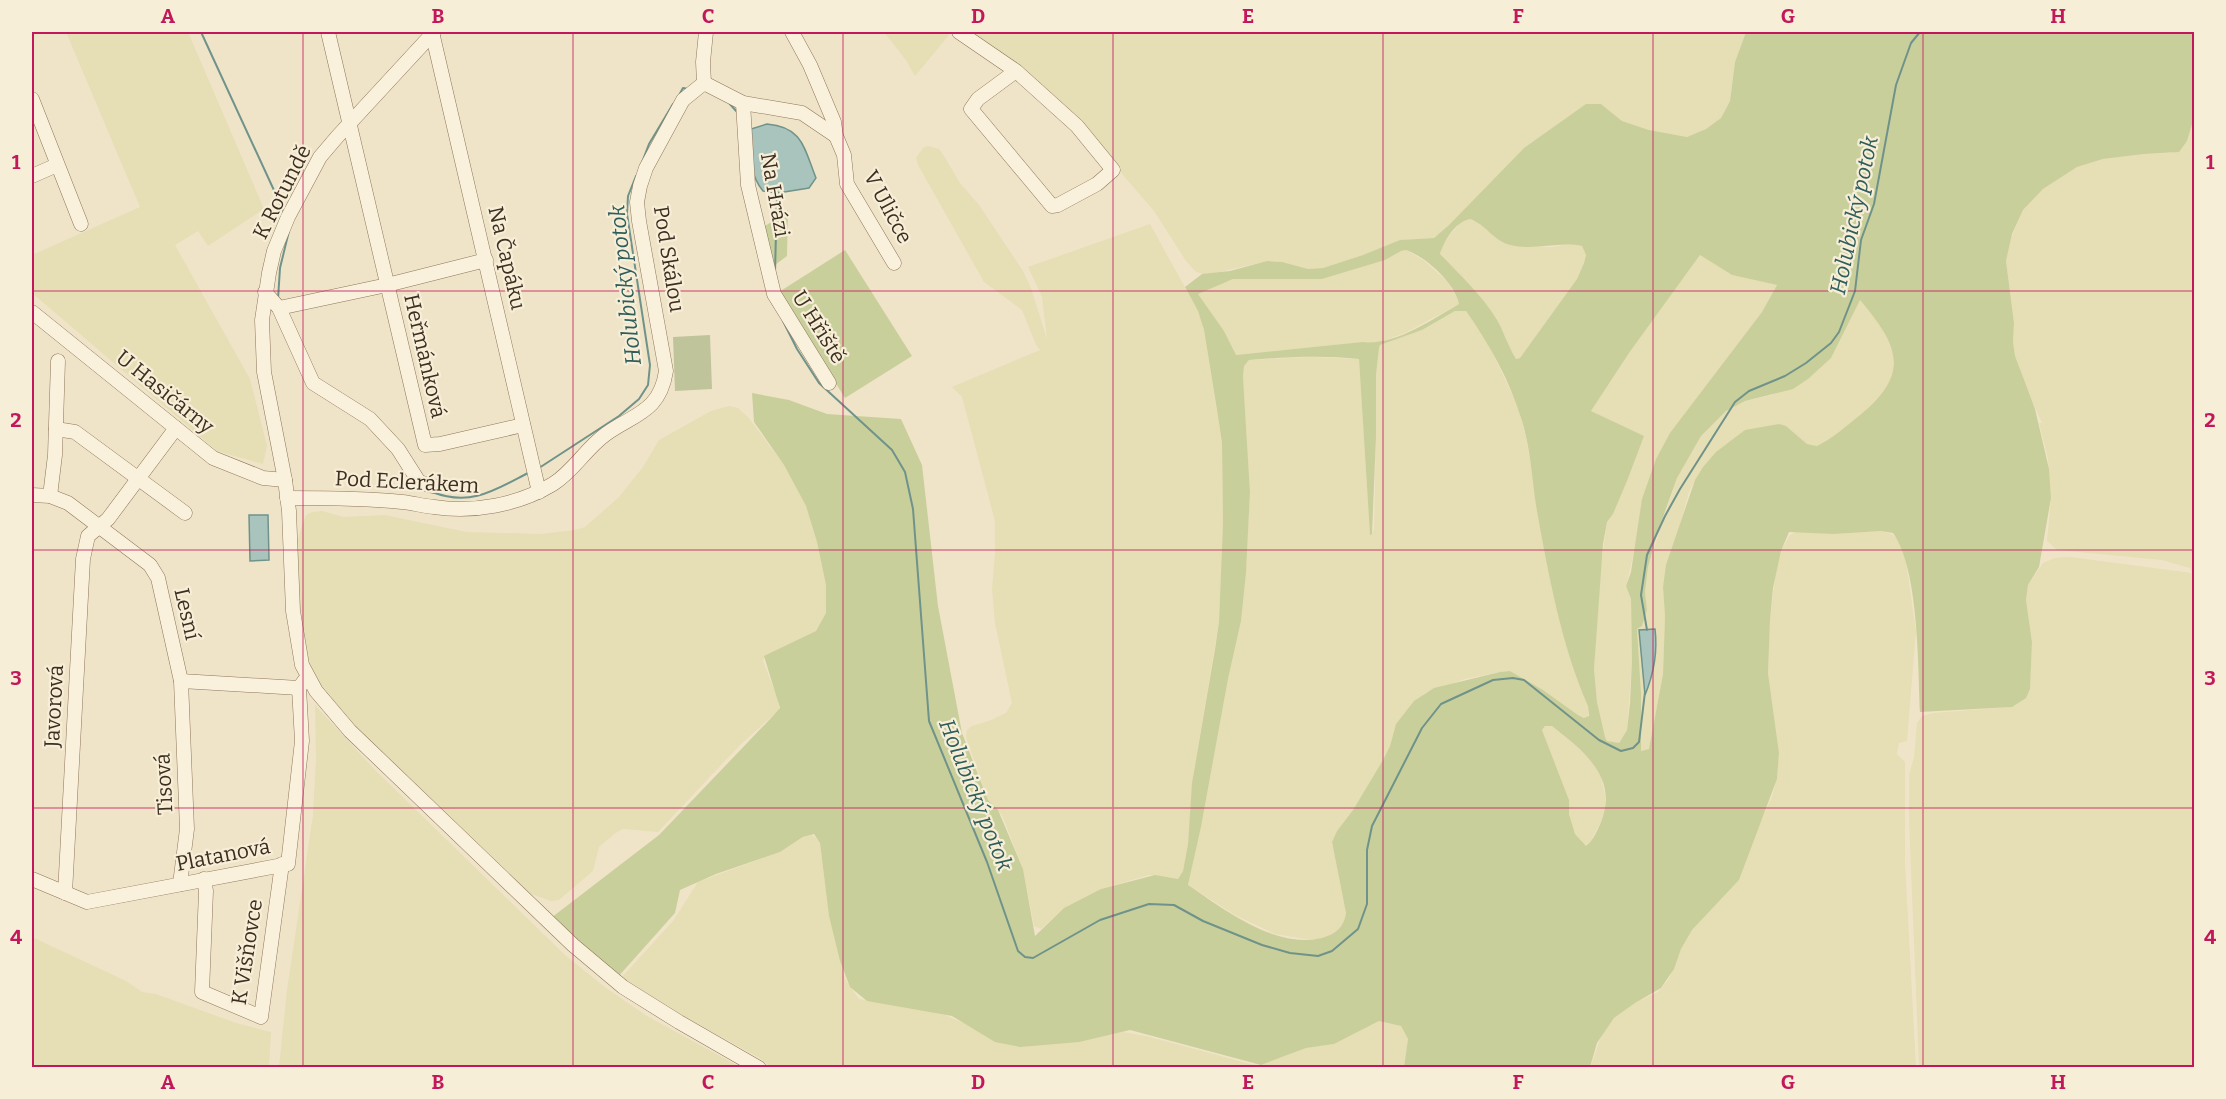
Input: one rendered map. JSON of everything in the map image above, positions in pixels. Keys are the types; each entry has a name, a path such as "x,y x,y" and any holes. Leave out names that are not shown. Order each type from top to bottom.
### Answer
{"street":[{"name":"Heřmánková","path":"328,32 424,445 440,444 523,425"},
{"name":"K Rotundě","path":"433,32 320,157 288,217 274,251 262,320 264,372 285,480 293,620 302,665 316,691 350,732 573,945 623,987 759,1068"},
{"name":"Na Čapáku","path":"433,32 539,492"},
{"path":"706,32 703,62 704,83 743,103 802,113 837,136"},
{"name":"V Uličce","path":"792,32 810,65 834,122 844,155 847,184 894,263"},
{"path":"959,32 1016,71 1077,126 1113,170 1096,184 1058,206 1052,206 971,109 978,99 1016,71"},
{"name":"Pod Skálou","path":"664,354 637,202 643,177 664,133 683,100 704,83"},
{"path":"32,99 81,224"},
{"name":"Na Hrázi","path":"743,103 748,185 774,294"},
{"path":"32,176 57,165"},
{"name":"Heřmánková","path":"279,308 387,285 486,260"},
{"path":"266,292 279,308 313,383 370,419 398,449 418,482 433,486"},
{"name":"U Hřiště","path":"774,294 829,383"},
{"name":"U Hasičárny","path":"32,312 213,458 263,478 285,480"},
{"name":"Pod Eclerákem","path":"287,498 403,502 436,508 472,508 508,504 555,483 572,469 604,435 650,408 664,383 666,371 664,354"},
{"path":"50,496 56,429 58,361"},
{"path":"56,429 75,432 185,513"},
{"name":"Javorová","path":"65,893 83,559 88,536 108,519 176,429"},
{"name":"Lesní","path":"32,495 50,496 68,503 154,569 181,681"},
{"path":"181,681 299,688 308,677"},
{"name":"Tisová","path":"180,884 187,829 181,681"},
{"name":"Platanová","path":"32,879 87,902 288,864 302,741 299,688"},
{"name":"K Višňovce","path":"204,879 206,891 202,992 261,1017 282,864"}],"shaded area":[{"path":"66,32 188,32 264,209 208,246 198,231 175,245 250,379 267,446 263,464 217,451 32,293 32,255 140,207"},
{"path":"884,32 946,32 949,35 915,76 906,60"},
{"path":"966,32 1746,32 1735,62 1730,101 1721,118 1706,129 1687,137 1649,130 1622,121 1601,104 1524,148 1434,238 1400,240 1323,268 1308,269 1267,261 1207,275 1196,272 1186,261 1154,211 1091,138"},
{"path":"2194,118 2194,1067 1919,1067 1909,819 1909,775 1914,757 1917,723 1922,716 1933,713 2011,707 2030,689 2032,642 2026,600 2028,585 2043,563 2055,558 2070,557 2192,573 2190,568 2162,560 2057,550 2047,541 2051,498 2048,459 2039,423 2042,423 2015,356 2014,323 2006,261 2011,238 2023,210 2043,189 2077,167 2103,159 2172,153 2187,141"},
{"path":"928,146 939,149 960,183 979,205 1023,271 1031,288 1047,339 1042,297 1028,267 1150,224 1198,311 1204,330 1222,443 1223,522 1219,622 1193,776 1188,844 1183,871 1178,879 1149,875 1101,889 1064,908 1041,929 1034,926 1023,869 1002,815 988,800 966,737 967,730 972,726 1006,713 1012,703 995,623 992,589 995,521 962,397 952,387 1040,350 1022,310 984,282 918,165 916,158 923,148"},
{"path":"1470,219 1510,245 1551,247 1571,244 1582,246 1586,255 1577,279 1520,358 1516,359 1489,308 1440,255 1442,246 1449,236 1462,221"},
{"path":"1406,250 1423,260 1446,280 1459,304 1405,333 1375,344 1362,342 1235,355 1224,331 1197,293 1233,279 1322,279 1385,260"},
{"path":"1700,255 1732,275 1777,285 1762,312 1670,434 1656,459 1626,586 1631,599 1632,659 1627,730 1618,744 1607,741 1605,737 1597,702 1594,669 1599,581 1607,522 1613,514 1627,481 1643,436 1591,411 1629,353"},
{"path":"1859,299 1880,324 1893,352 1894,374 1876,403 1842,432 1817,446 1807,444 1786,426 1703,467 1689,492 1663,587 1665,616 1663,674 1649,749 1640,751 1641,693 1637,629 1642,626 1647,610 1645,592 1648,567 1677,478 1701,436 1725,411 1745,401 1772,395 1831,358","holes":["1655,629 1657,644 1652,678 1645,694 1639,630"]},
{"path":"1455,311 1466,311 1487,341 1518,407 1526,437 1552,589 1561,627 1588,706 1588,717 1578,715 1543,690 1510,671 1465,679 1425,693 1396,724 1390,746 1383,760 1332,842 1346,913 1345,921 1331,936 1319,939 1275,934 1235,915 1188,885 1241,621 1250,492 1244,366 1249,360 1310,357 1359,359 1370,534 1372,534 1374,529 1376,375 1380,345 1422,330"},
{"path":"729,406 738,408 748,417 784,465 806,506 817,542 826,585 826,613 816,631 765,657 763,661 778,699 779,710 739,746 658,832 623,829 599,847 593,871 559,900 551,901 531,894 369,743 320,686 306,658 299,617 296,548 306,515 322,511 344,517 385,515 466,532 541,534 574,530 585,527 619,497 643,467 659,440 711,411"},
{"path":"1797,531 1834,534 1881,531 1892,534 1899,541 1906,561 1916,632 1907,741 1899,743 1897,754 1905,762 1905,862 1916,1067 1590,1068 1601,1037 1614,1018 1635,1003 1658,992 1669,979 1681,949 1692,930 1739,880 1773,794 1779,753 1768,673 1770,620 1781,551 1790,535"},
{"path":"315,705 375,770 565,955 606,988 647,1016 740,1067 279,1067 287,990 313,815 316,760"},
{"path":"1545,726 1552,726 1576,746 1594,764 1601,776 1605,795 1605,811 1586,847 1575,834 1569,814 1569,800 1542,730"},
{"path":"812,835 820,843 829,916 845,979 859,999 945,1015 970,1026 1107,1034 1124,1032 1258,1066 1306,1048 1334,1044 1379,1021 1401,1026 1408,1039 1404,1068 771,1067 758,1057 663,1005 621,978 673,921 698,882 780,852 804,837"},
{"path":"32,937 126,981 142,992 156,994 236,1023 271,1032 269,1067 32,1068"}],"green space":[{"path":"1746,32 2194,32 2194,118 2187,141 2179,152 2103,159 2077,167 2043,189 2023,210 2012,234 2006,261 2014,323 2015,356 2035,409 2049,469 2051,498 2039,567 2028,585 2026,600 2032,642 2030,689 2026,698 2012,707 1920,712 1916,619 1908,570 1902,549 1893,533 1881,531 1834,534 1789,532 1781,551 1773,588 1770,620 1768,673 1779,753 1777,779 1739,880 1692,930 1681,949 1674,969 1661,988 1614,1018 1597,1043 1590,1067 1404,1067 1408,1039 1401,1026 1379,1021 1334,1044 1306,1048 1261,1065 1130,1030 1079,1042 1020,1047 995,1042 952,1016 867,1001 850,987 840,961 829,916 820,843 814,834 803,837 780,852 716,874 680,890 675,913 617,978 551,918 659,835 772,717 780,708 764,656 816,631 826,613 826,585 817,542 806,506 784,465 754,422 752,393 789,400 827,414 901,419 922,465 938,606 962,733 988,800 998,810 1023,869 1035,936 1064,908 1101,889 1155,875 1178,879 1183,871 1188,844 1192,783 1219,622 1223,522 1222,443 1217,410 1204,330 1198,311 1185,287 1202,274 1230,271 1267,261 1282,262 1308,269 1323,268 1400,240 1434,238 1524,148 1586,104 1601,104 1622,121 1649,130 1687,137 1706,129 1721,118 1730,101 1735,62","holes":["1470,219 1475,221 1499,240 1510,245 1519,247 1582,246 1586,255 1577,279 1520,358 1516,359 1497,320 1485,302 1440,254 1451,233","1401,251 1414,253 1439,272 1452,288 1459,304 1425,324 1387,340 1236,355 1224,331 1198,294 1233,279 1322,279 1385,260","1700,255 1732,275 1777,285 1762,312 1670,433 1656,459 1642,499 1631,572 1626,586 1631,599 1632,659 1627,730 1619,743 1607,741 1605,737 1597,702 1594,669 1603,544 1607,522 1613,514 1644,436 1591,411 1629,353","1860,300 1884,332 1891,346 1894,360 1887,387 1876,401 1839,432 1817,446 1807,444 1786,426 1779,424 1745,430 1716,452 1695,480 1666,565 1663,587 1665,616 1663,674 1649,749 1641,751 1641,693 1637,629 1642,626 1647,610 1645,592 1648,567 1677,478 1701,436 1726,411 1745,401 1793,389 1831,358","1455,311 1466,311 1491,350 1512,392 1525,432 1551,585 1570,659 1588,706 1589,716 1584,718 1578,715 1543,690 1510,671 1434,688 1414,701 1396,724 1390,746 1383,760 1332,842 1346,913 1341,926 1335,932 1322,938 1304,940 1286,938 1269,933 1234,916 1188,885 1241,621 1250,492 1244,366 1249,360 1277,358 1359,359 1370,535 1372,534 1376,437 1376,375 1380,345 1422,330","1545,726 1552,726 1586,755 1602,778 1605,806 1601,822 1586,846 1575,834 1569,814 1569,800 1542,730"]},
{"path":"788,210 787,256 771,268 761,229"},
{"path":"845,250 912,356 845,398 779,292"},
{"path":"710,335 712,389 675,391 673,337"}],"water":[{"path":"767,124 788,129 801,141 816,178 809,188 778,193 763,191 758,184 751,162 751,129"},
{"path":"249,515 268,515 269,560 250,561"},
{"path":"1655,629 1654,663 1645,695 1639,630"}],"waterway":[{"name":"Holubický potok","path":"201,32 284,212"},
{"name":"Holubický potok","path":"1647,630 1641,595 1647,555 1680,489 1735,402 1749,391 1785,376 1806,363 1831,343 1839,332 1855,291 1861,240 1874,204 1896,85 1911,43 1920,32"},
{"name":"Holubický potok","path":"678,97 683,88 688,89"},
{"name":"Holubický potok","path":"729,103 737,112"},
{"name":"Holubický potok","path":"641,165 649,144 673,104"},
{"name":"Holubický potok","path":"539,468 619,416 639,399 648,385 650,365 627,214 628,196 636,176"},
{"name":"Holubický potok","path":"775,273 777,192"},
{"name":"Holubický potok","path":"278,299 280,268 289,231"},
{"name":"Holubický potok","path":"783,321 797,349 819,383 892,450 905,472 913,509 929,721 987,862 1018,951 1025,957 1033,958 1100,920 1149,904 1174,905 1203,921 1262,945 1290,953 1318,956 1332,951 1358,929 1367,904 1367,850 1372,826 1422,728 1441,704 1493,680 1513,678 1524,680 1599,740 1621,751 1633,748 1639,742 1645,692"},
{"name":"Holubický potok","path":"432,492 459,498 471,497 493,490 528,473"}]}
